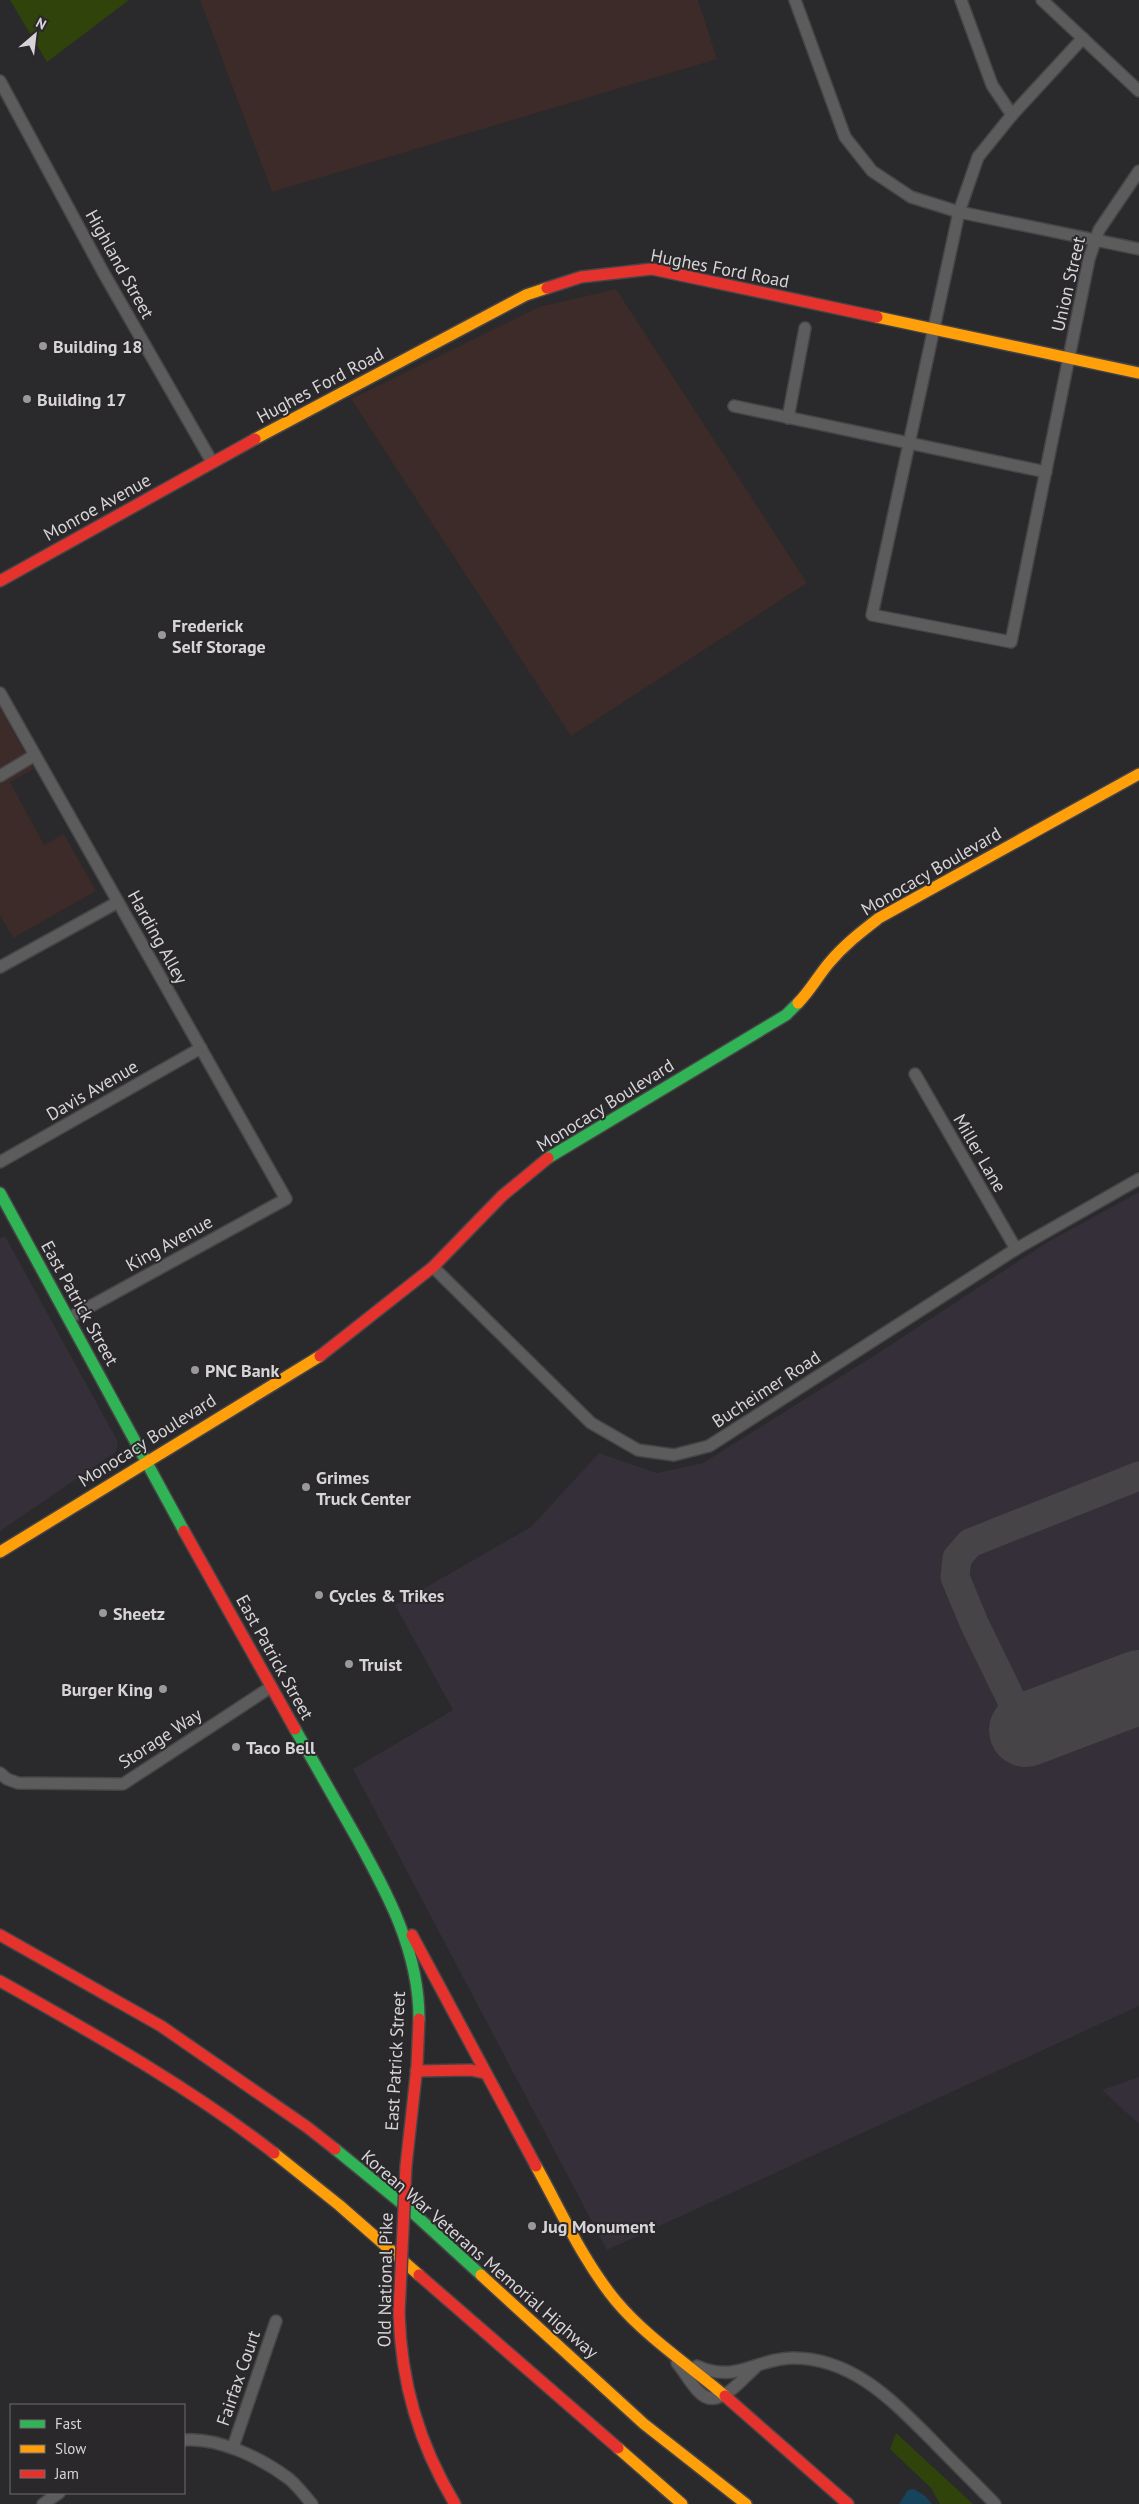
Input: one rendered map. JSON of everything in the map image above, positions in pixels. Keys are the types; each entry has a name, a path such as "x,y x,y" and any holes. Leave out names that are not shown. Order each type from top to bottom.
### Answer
{"main road":[{"name":"Hughes Ford Road","path":"212,462 526,295 581,277 652,269 1139,372"},
{"name":"Monroe Avenue","path":"0,581 212,462"},
{"name":"Monocacy Boulevard","path":"0,1552 145,1461 323,1354 433,1267 502,1196 557,1151 786,1015 811,990 828,964 845,945 879,918 1139,774"},
{"name":"East Patrick Street","path":"0,1193 145,1461 385,1889 414,1967 418,2009 416,2071 406,2166"},
{"path":"385,1889 420,1948 484,2073 591,2265 616,2301 661,2344 682,2359 848,2504"},
{"name":"Korean War Veterans Memorial Highway","path":"0,1935 162,2026 307,2127 410,2211 644,2424 746,2504"},
{"path":"0,1981 136,2058 229,2118 354,2218 682,2504"},
{"path":"416,2071 471,2070 484,2073"},
{"name":"Old National Pike","path":"406,2166 399,2344 410,2405 432,2465 455,2504"}],"street":[{"path":"795,0 845,137 872,172 911,196 959,212 1139,249"},
{"path":"962,0 992,85 1012,115"},
{"path":"1042,0 1139,92"},
{"path":"909,444 959,212 978,157 1012,115 1083,38"},
{"name":"Highland Street","path":"0,81 103,272 212,462"},
{"name":"Union Street","path":"909,444 872,614 1011,642 1089,259 1099,230 1139,171"},
{"path":"788,418 805,328"},
{"path":"734,406 1046,472"},
{"name":"Harding Alley","path":"0,693 286,1198"},
{"path":"0,776 35,755"},
{"path":"0,967 118,902"},
{"name":"Davis Avenue","path":"0,1162 201,1048"},
{"name":"Miller Lane","path":"915,1074 1016,1249"},
{"name":"Bucheimer Road","path":"433,1267 591,1424 638,1450 674,1456 709,1446 1016,1249 1139,1179"},
{"name":"King Avenue","path":"69,1318 286,1198"},
{"name":"Storage Way","path":"0,1773 7,1779 18,1782 123,1784 271,1687"},
{"name":"Fairfax Court","path":"233,2447 276,2321"},
{"path":"661,2344 703,2396 716,2398 725,2396 758,2366"},
{"path":"682,2359 716,2374 758,2366 776,2360 810,2360 859,2376 886,2394 995,2504"},
{"path":"185,2440 197,2439 233,2447 288,2479 312,2504"},
{"path":"43,2504 59,2498"}],"shaded area":[{"path":"200,0 698,0 717,59 272,192"},
{"path":"616,289 807,583 571,736 351,399 539,307"},
{"path":"0,708 34,769 10,782 44,845 64,834 96,891 13,938 0,915"},
{"path":"1139,1192 1139,2006 607,2250 353,1769 453,1710 395,1605 531,1527 599,1453 657,1473 703,1463 883,1350 1046,1243"},
{"path":"5,1236 118,1442 116,1452 0,1531 0,1239"},
{"path":"1139,2077 1139,2124 1102,2090"}],"green space":[{"path":"10,0 129,0 47,62"},
{"path":"896,2433 973,2504 940,2504 931,2488 890,2449"}],"water":[{"path":"914,2489 925,2496 932,2504 899,2504 908,2490"}],"taxiway":[{"path":"1026,1730 974,1623 955,1577 957,1558 970,1543 1139,1476"}],"runway":[{"path":"1026,1730 1139,1687"}],"traffic: fast":[{"path":"548,1158 786,1015 798,1003"},
{"path":"0,1193 184,1531"},
{"path":"295,1729 367,1857 399,1923 413,1969 418,1994 419,2019"},
{"path":"335,2149 411,2211 481,2275"}],"traffic: slow":[{"path":"255,439 526,295 547,288"},
{"path":"877,317 1139,373"},
{"path":"798,1003 835,956 879,918 1139,774"},
{"path":"0,1552 320,1356"},
{"path":"274,2153 339,2205 419,2275"},
{"path":"536,2166 583,2253 616,2301 654,2339 725,2396"},
{"path":"481,2275 644,2424 746,2504"},
{"path":"618,2448 682,2504"}],"traffic: jam":[{"path":"547,288 581,277 652,269 877,317"},
{"path":"0,581 255,439"},
{"path":"320,1356 433,1267 502,1196 548,1158"},
{"path":"184,1531 295,1729"},
{"path":"0,1935 161,2026 307,2127 335,2149"},
{"path":"412,1935 536,2166"},
{"path":"0,1981 174,2083 274,2153"},
{"path":"406,2166 417,2066 419,2019"},
{"path":"416,2071 471,2070 484,2073"},
{"path":"399,2313 406,2166"},
{"path":"419,2275 618,2448"},
{"path":"399,2313 404,2364 414,2412 431,2459 455,2504"},
{"path":"725,2396 848,2504"}],"place":[{"name":"Building 18","path":"43,346"},
{"name":"Building 17","path":"27,399"},
{"name":"Frederick Self Storage","path":"162,635"},
{"name":"PNC Bank","path":"195,1370"},
{"name":"Grimes Truck Center","path":"306,1487"},
{"name":"Cycles & Trikes","path":"319,1595"},
{"name":"Sheetz","path":"103,1613"},
{"name":"Truist","path":"349,1664"},
{"name":"Burger King","path":"163,1689"},
{"name":"Taco Bell","path":"236,1747"},
{"name":"Jug Monument","path":"532,2226"}]}
